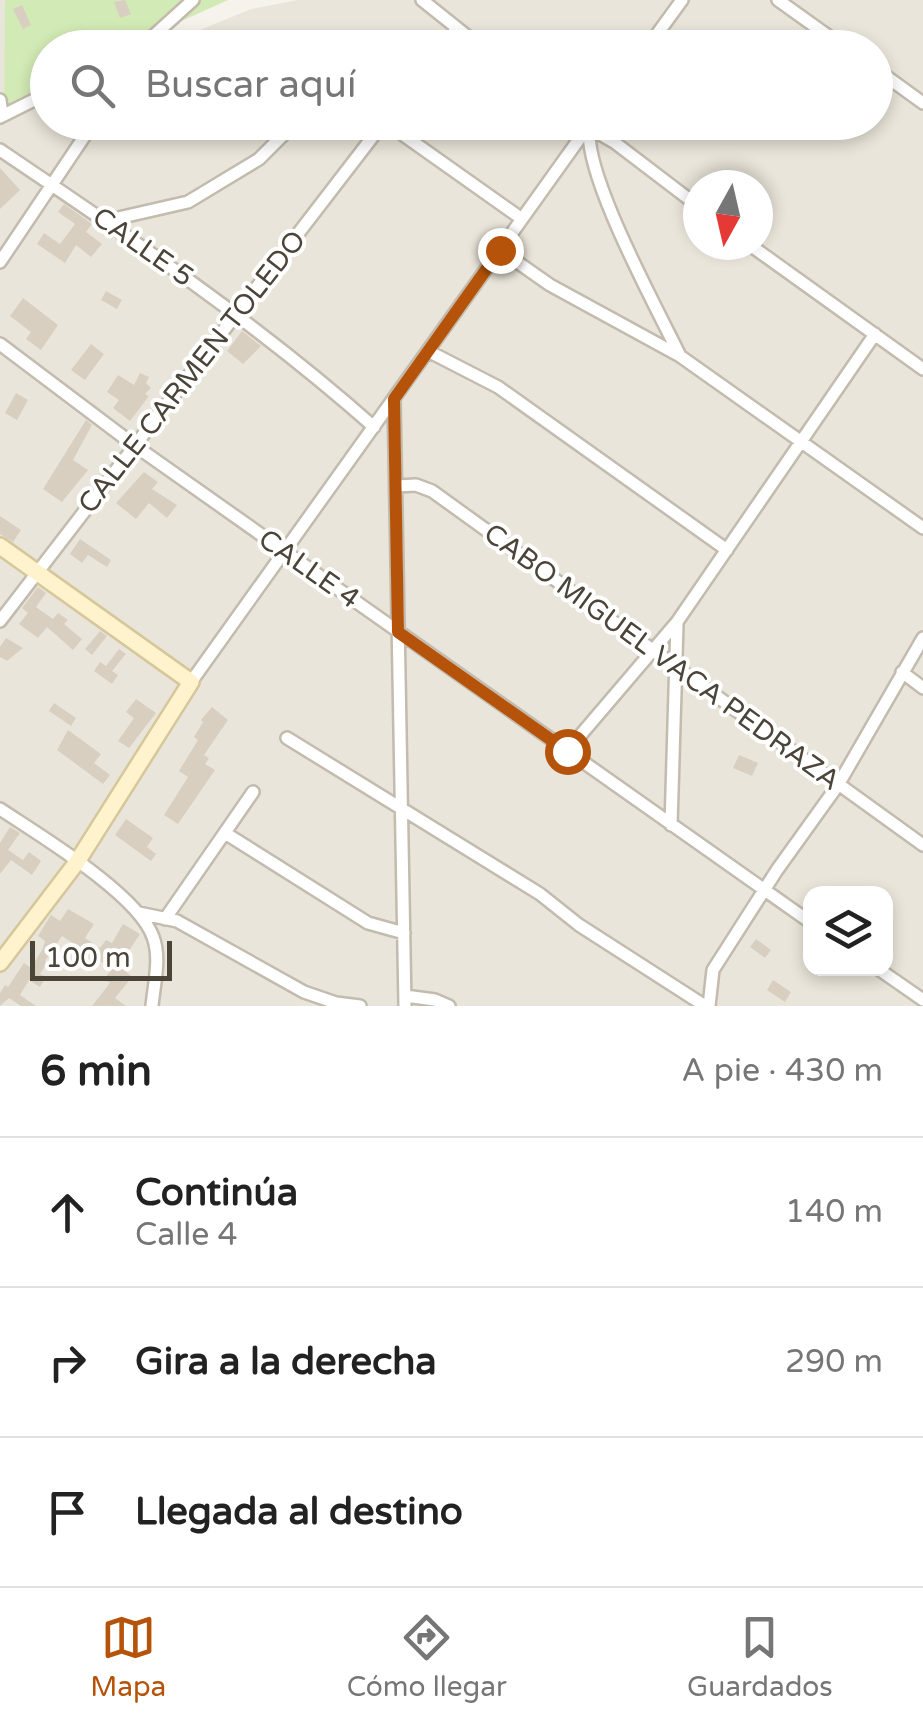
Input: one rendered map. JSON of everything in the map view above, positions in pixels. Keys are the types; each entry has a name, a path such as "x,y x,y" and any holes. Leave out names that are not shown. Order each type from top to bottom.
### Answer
{"main road":[{"path":"0,546 190,682 77,862 0,962"}],"street":[{"path":"159,30 193,0"},
{"path":"422,0 460,30"},
{"path":"660,30 682,0"},
{"path":"778,0 820,30"},
{"path":"893,82 923,103"},
{"path":"0,100 1,116 30,102"},
{"path":"0,262 82,140"},
{"path":"105,221 188,202 259,160 278,140"},
{"name":"CALLE CARMEN TOLEDO","path":"0,621 370,140"},
{"path":"410,140 522,219"},
{"path":"190,682 575,140"},
{"path":"590,140 602,188 623,241 680,356"},
{"path":"611,140 683,195"},
{"name":"CALLE 5","path":"0,150 238,314 294,356 374,427"},
{"path":"500,250 550,285 680,356 923,528"},
{"path":"771,260 923,368"},
{"path":"567,751 678,622 875,334"},
{"name":"CALLE 4","path":"0,344 134,446 803,917"},
{"path":"428,351 498,386 727,550"},
{"path":"394,399 405,1001 436,1000 449,1006"},
{"name":"CABO MIGUEL VACA PEDRAZA","path":"396,486 432,491 923,845"},
{"path":"671,825 678,622"},
{"path":"288,738 540,894 579,925 707,1006 712,970 838,786 923,638"},
{"path":"902,672 923,688"},
{"path":"165,920 252,792"},
{"path":"0,809 77,862 139,914 154,937 152,1006"},
{"path":"225,832 368,924 404,933"},
{"path":"139,914 177,921 304,992 360,1006"},
{"path":"888,976 923,1000"}],"shaded area":[{"path":"0,0 5,0 5,123 30,110 30,140 893,140 893,30 200,30 251,9 298,0 923,0 923,1006 0,1006"}],"green space":[{"path":"5,0 228,0 162,30 30,30 30,96 4,110"}],"building":[{"path":"125,0 131,14 120,18 114,2"},
{"path":"22,5 31,25 23,29 13,9"},
{"path":"0,168 20,190 0,209"},
{"path":"64,204 92,224 86,232 102,244 91,257 76,245 65,263 37,244 44,233 60,244 75,224 58,212"},
{"path":"106,291 122,300 117,309 101,300"},
{"path":"23,298 58,325 41,350 26,339 31,332 10,316"},
{"path":"242,331 261,346 243,364 227,351"},
{"path":"91,344 104,354 85,380 71,370"},
{"path":"140,373 149,377 146,383 151,388 130,421 113,408 119,400 107,392 118,375 134,385"},
{"path":"16,393 28,400 17,420 5,413"},
{"path":"86,420 92,425 73,460 88,470 62,502 43,489"},
{"path":"144,472 158,482 152,489 177,505 167,518 149,503 136,519 116,503"},
{"path":"0,516 21,530 13,542 0,534"},
{"path":"80,539 111,560 107,567 88,555 82,563 70,554"},
{"path":"38,587 46,593 36,607 53,619 58,613 68,620 64,624 82,639 73,650 47,627 38,638 19,624 28,613 22,608"},
{"path":"100,631 107,636 92,655 85,649"},
{"path":"6,638 23,648 7,661 0,657 0,647"},
{"path":"119,649 126,654 112,671 118,675 112,684 94,671 100,662 106,666"},
{"path":"136,699 156,713 129,748 118,741 134,718 126,712"},
{"path":"54,703 76,718 71,726 49,711"},
{"path":"212,707 228,720 204,755 209,758 205,764 215,770 178,824 164,815 188,777 179,771 198,740 194,737 201,720"},
{"path":"68,730 101,754 94,763 110,775 103,784 57,750"},
{"path":"739,755 758,763 752,776 733,768"},
{"path":"126,819 153,838 147,847 156,854 151,861 115,835"},
{"path":"10,827 20,833 8,850 23,860 29,852 41,861 32,875 11,860 0,874 0,843"},
{"path":"68,909 94,924 85,938 100,948 106,940 112,943 123,924 140,934 119,966 132,977 115,998 126,1006 92,1006 110,983 104,979 112,969 62,936 45,961 40,974 46,977 40,987 29,980 20,995 36,1006 21,1006 9,998 0,1006 0,993 5,985 8,987 24,963 31,968 42,950 45,941 38,936 51,915 60,921"},
{"path":"756,939 771,950 765,958 750,947"},
{"path":"773,980 791,992 785,1002 767,990"}],"route":[{"path":"500,250 394,399 398,632 567,751"}]}
